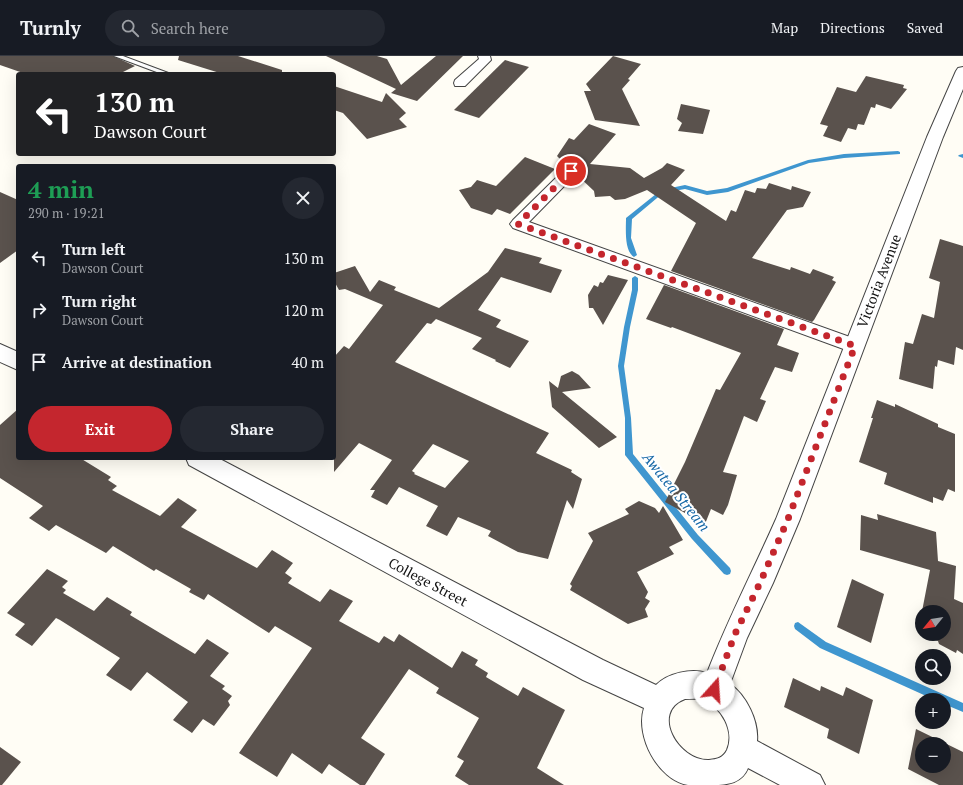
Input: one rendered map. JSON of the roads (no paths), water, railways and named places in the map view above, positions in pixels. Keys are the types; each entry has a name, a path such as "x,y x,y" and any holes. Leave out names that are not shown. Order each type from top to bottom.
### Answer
{"street":[{"path":"460,83 485,60 484,56"},
{"name":"Victoria Avenue","path":"714,690 735,634 760,583 788,519 935,137 963,71"},
{"path":"571,171 518,224 855,346"},
{"path":"0,352 16,361"},
{"name":"College Street","path":"201,460 592,670 661,702"},
{"path":"684,685 700,685 714,690 726,698 737,711 744,734 743,749 736,762 723,772 708,776 692,773 677,776 659,740 655,724 661,702 670,691 684,685"},
{"path":"743,749 810,785"}],"lane":[{"path":"117,56 162,72"}],"waterway":[{"path":"634,255 628,238 629,218 661,192 685,187 707,193 728,190 808,162 844,156 898,153"},
{"name":"Awatea Stream","path":"635,278 635,290 621,366 628,418 629,455 695,537 727,571"},
{"name":"Awatea Stream","path":"798,626 823,645 963,708"}]}
